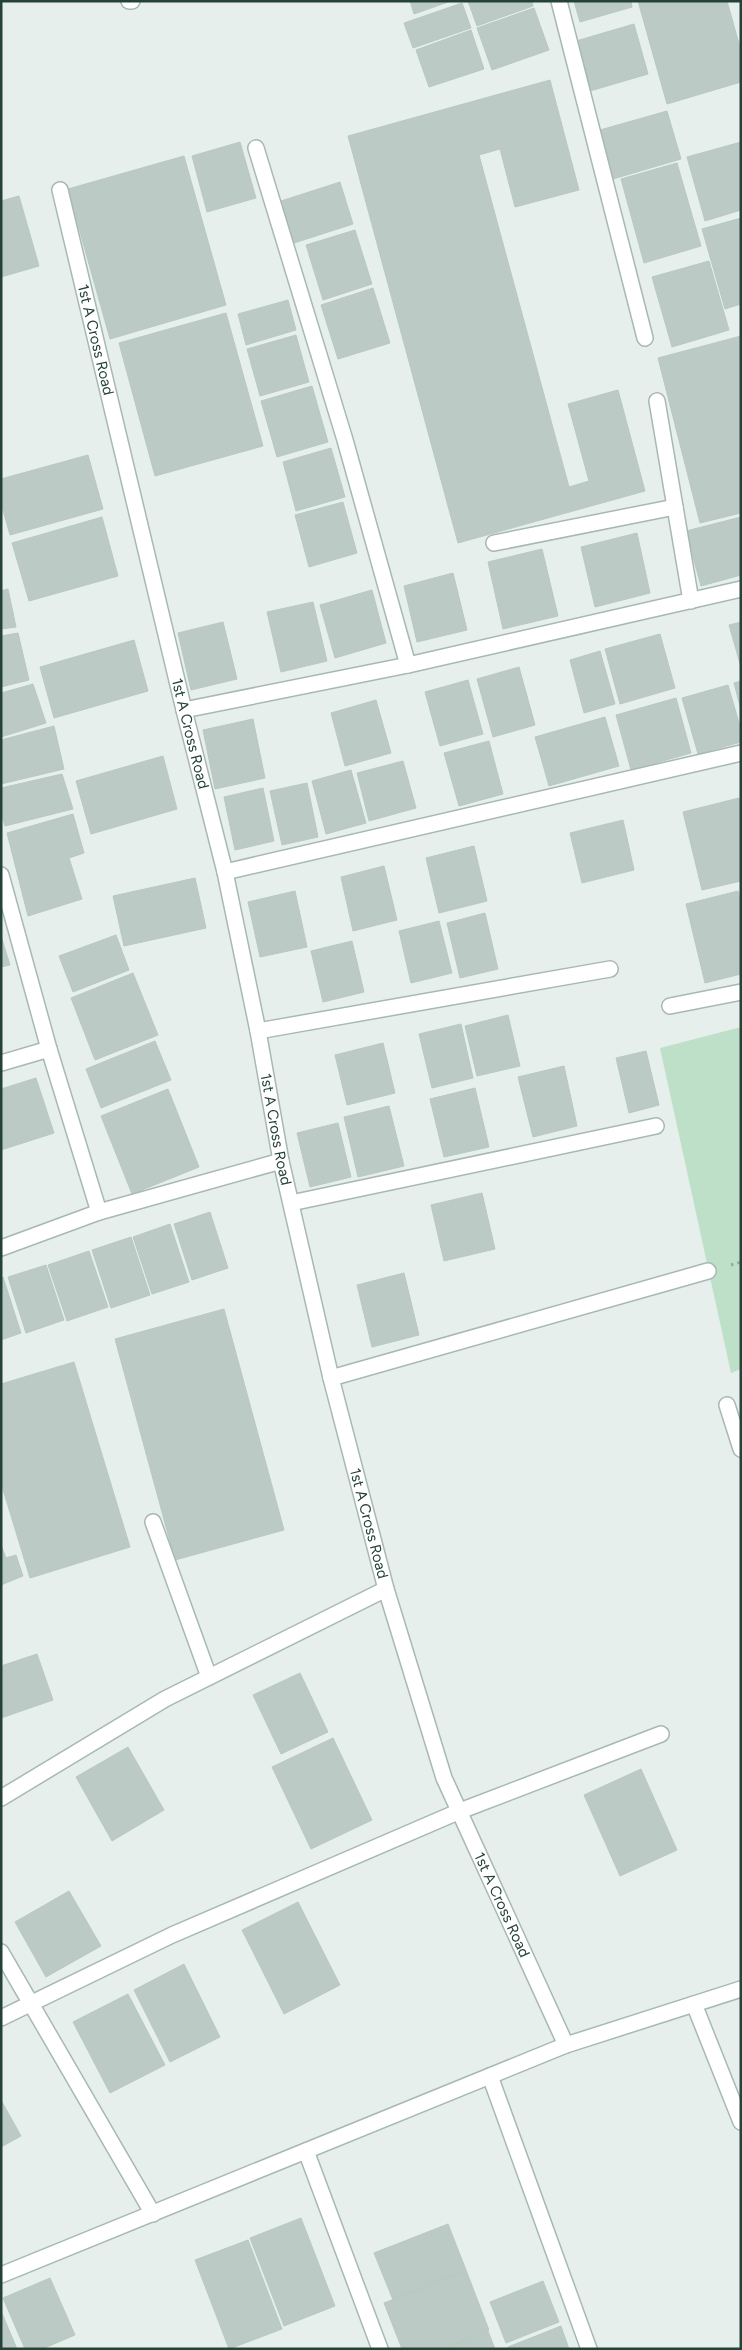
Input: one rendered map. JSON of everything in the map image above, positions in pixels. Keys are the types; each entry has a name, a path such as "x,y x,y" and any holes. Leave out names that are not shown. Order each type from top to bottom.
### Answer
{"street":[{"path":"559,1 645,338"},
{"path":"256,148 345,440 408,665"},
{"name":"1st A Cross Road","path":"60,190 184,710 225,872 258,1031 281,1161 331,1378 386,1590 444,1778 566,2045"},
{"path":"657,401 691,601"},
{"path":"494,543 675,507"},
{"path":"184,710 408,665 741,589"},
{"path":"225,872 741,753"},
{"path":"1,875 50,1049 99,1212"},
{"path":"258,1031 610,969"},
{"path":"670,1006 741,992"},
{"path":"1,1063 50,1049"},
{"path":"291,1203 656,1126"},
{"path":"1,1248 99,1212 281,1161"},
{"path":"331,1378 708,1271"},
{"path":"726,1405 741,1449"},
{"path":"153,1522 209,1677"},
{"path":"1,1798 164,1699 386,1590"},
{"path":"1,2018 172,1936 460,1811 661,1734"},
{"path":"1,1952 153,2214"},
{"path":"1,2276 566,2045 741,1989"},
{"path":"694,2004 741,2122"},
{"path":"490,2076 589,2349"},
{"path":"306,2151 380,2349"}],"green space":[{"path":"741,1027 741,1369 731,1373 660,1048"}],"building":[{"path":"410,1 451,1 414,14"},
{"path":"468,1 532,1 533,6 477,26"},
{"path":"574,1 631,1 632,7 580,22"},
{"path":"638,1 727,1 741,51 741,82 667,104"},
{"path":"462,3 471,28 413,48 404,23"},
{"path":"534,8 549,50 492,70 477,28"},
{"path":"634,24 648,74 590,91 576,41"},
{"path":"471,30 484,69 429,87 416,50"},
{"path":"550,80 579,190 515,207 500,149 479,155 569,487 589,481 568,404 618,390 645,491 458,543 348,136"},
{"path":"667,111 681,159 613,179 600,130"},
{"path":"240,142 256,198 207,212 192,156"},
{"path":"741,142 741,210 705,221 687,157"},
{"path":"184,156 226,305 110,339 68,189"},
{"path":"677,163 701,246 644,263 621,179"},
{"path":"340,182 353,224 291,244 278,202"},
{"path":"19,196 39,266 1,277 1,201"},
{"path":"741,218 741,304 725,309 702,229"},
{"path":"355,230 372,284 323,300 306,245"},
{"path":"709,261 729,330 672,347 652,277"},
{"path":"373,288 390,343 338,359 321,305"},
{"path":"288,300 296,330 246,345 238,314"},
{"path":"226,313 263,446 155,476 119,343"},
{"path":"296,335 309,382 260,396 247,349"},
{"path":"741,336 741,513 700,523 658,358"},
{"path":"312,386 328,442 277,457 261,401"},
{"path":"331,448 345,497 296,511 283,462"},
{"path":"88,455 103,509 10,535 1,503 1,479"},
{"path":"343,502 357,553 309,567 295,515"},
{"path":"102,517 118,576 29,601 12,543"},
{"path":"741,517 741,575 701,586 686,531"},
{"path":"637,533 650,593 595,607 581,547"},
{"path":"542,549 558,616 503,629 488,562"},
{"path":"453,573 467,630 417,642 404,586"},
{"path":"8,589 16,627 1,629 1,591"},
{"path":"372,590 386,643 335,658 320,605"},
{"path":"313,602 327,661 281,672 267,612"},
{"path":"223,622 237,679 191,690 178,633"},
{"path":"741,622 741,667 729,625"},
{"path":"18,633 29,680 1,687 1,636"},
{"path":"660,634 675,688 620,704 605,649"},
{"path":"134,640 148,691 54,718 40,667"},
{"path":"600,651 615,704 584,713 570,660"},
{"path":"519,667 535,725 493,737 477,679"},
{"path":"468,680 483,734 440,746 425,692"},
{"path":"741,681 741,710 734,683"},
{"path":"33,684 46,723 1,737 1,693"},
{"path":"728,685 741,730 741,742 698,754 682,698"},
{"path":"676,698 691,753 631,770 616,715"},
{"path":"376,700 391,753 345,766 331,713"},
{"path":"605,717 619,766 549,786 535,737"},
{"path":"253,719 265,778 215,789 203,730"},
{"path":"54,726 64,769 1,784 1,740"},
{"path":"489,741 503,794 459,806 444,753"},
{"path":"163,756 177,809 91,834 76,781"},
{"path":"403,761 416,808 369,821 357,773"},
{"path":"351,770 366,823 326,834 312,781"},
{"path":"62,774 73,809 5,826 1,813 1,788"},
{"path":"307,783 318,837 282,845 270,791"},
{"path":"263,788 274,841 235,850 224,797"},
{"path":"739,798 741,808 741,881 702,890 683,812"},
{"path":"73,814 84,853 69,858 82,899 28,916 7,833"},
{"path":"623,820 634,870 582,883 570,833"},
{"path":"474,846 487,901 439,913 426,858"},
{"path":"384,866 397,920 353,931 341,877"},
{"path":"195,878 206,928 124,946 113,896"},
{"path":"295,891 307,947 260,957 248,902"},
{"path":"738,891 741,903 741,974 705,983 686,904"},
{"path":"485,913 498,969 460,978 447,923"},
{"path":"439,921 452,973 411,983 399,931"},
{"path":"116,935 129,970 73,992 59,956"},
{"path":"1,936 10,965 1,967"},
{"path":"352,941 364,992 323,1002 311,951"},
{"path":"133,973 158,1035 95,1060 71,998"},
{"path":"508,1015 520,1066 477,1076 465,1026"},
{"path":"461,1024 473,1078 432,1088 419,1034"},
{"path":"155,1041 171,1080 101,1108 86,1069"},
{"path":"383,1043 395,1093 347,1105 335,1055"},
{"path":"646,1051 659,1105 629,1113 616,1058"},
{"path":"564,1066 577,1126 533,1137 518,1077"},
{"path":"36,1078 54,1133 1,1150 1,1089"},
{"path":"475,1088 489,1147 444,1157 430,1099"},
{"path":"168,1089 199,1167 132,1194 101,1116"},
{"path":"389,1106 404,1166 358,1177 344,1117"},
{"path":"338,1123 351,1177 310,1187 297,1133"},
{"path":"482,1193 495,1249 444,1261 431,1205"},
{"path":"210,1212 228,1268 192,1280 174,1224"},
{"path":"170,1224 189,1282 152,1294 133,1237"},
{"path":"131,1237 150,1295 111,1308 92,1250"},
{"path":"89,1251 108,1307 67,1321 48,1265"},
{"path":"46,1265 64,1320 26,1333 8,1277"},
{"path":"404,1273 419,1335 372,1347 357,1285"},
{"path":"3,1277 21,1333 1,1340 1,1278"},
{"path":"224,1309 284,1530 175,1560 115,1339"},
{"path":"74,1362 130,1547 30,1578 1,1483 1,1384"},
{"path":"1,1545 6,1558 16,1555 23,1576 1,1585"},
{"path":"37,1654 53,1700 1,1718 1,1666"},
{"path":"300,1673 328,1732 281,1754 253,1695"},
{"path":"333,1738 372,1820 311,1849 272,1767"},
{"path":"128,1747 164,1810 112,1841 76,1777"},
{"path":"641,1769 677,1850 620,1876 584,1795"},
{"path":"69,1891 101,1946 46,1977 15,1922"},
{"path":"298,1902 340,1985 284,2014 242,1930"},
{"path":"184,1964 220,2037 170,2062 134,1990"},
{"path":"128,1994 165,2065 110,2093 73,2022"},
{"path":"1,2100 21,2136 1,2147"},
{"path":"301,2218 335,2306 284,2326 250,2238"},
{"path":"448,2224 466,2270 393,2300 374,2253"},
{"path":"248,2240 282,2329 229,2349 195,2260"},
{"path":"466,2270 489,2330 442,2349 402,2349 384,2303"},
{"path":"50,2278 75,2335 42,2349 25,2349 3,2298"},
{"path":"543,2281 559,2322 506,2343 490,2302"},
{"path":"1,2311 17,2349 1,2349"},
{"path":"561,2326 569,2349 508,2349 508,2347"},
{"path":"488,2331 495,2349 442,2349"}]}
